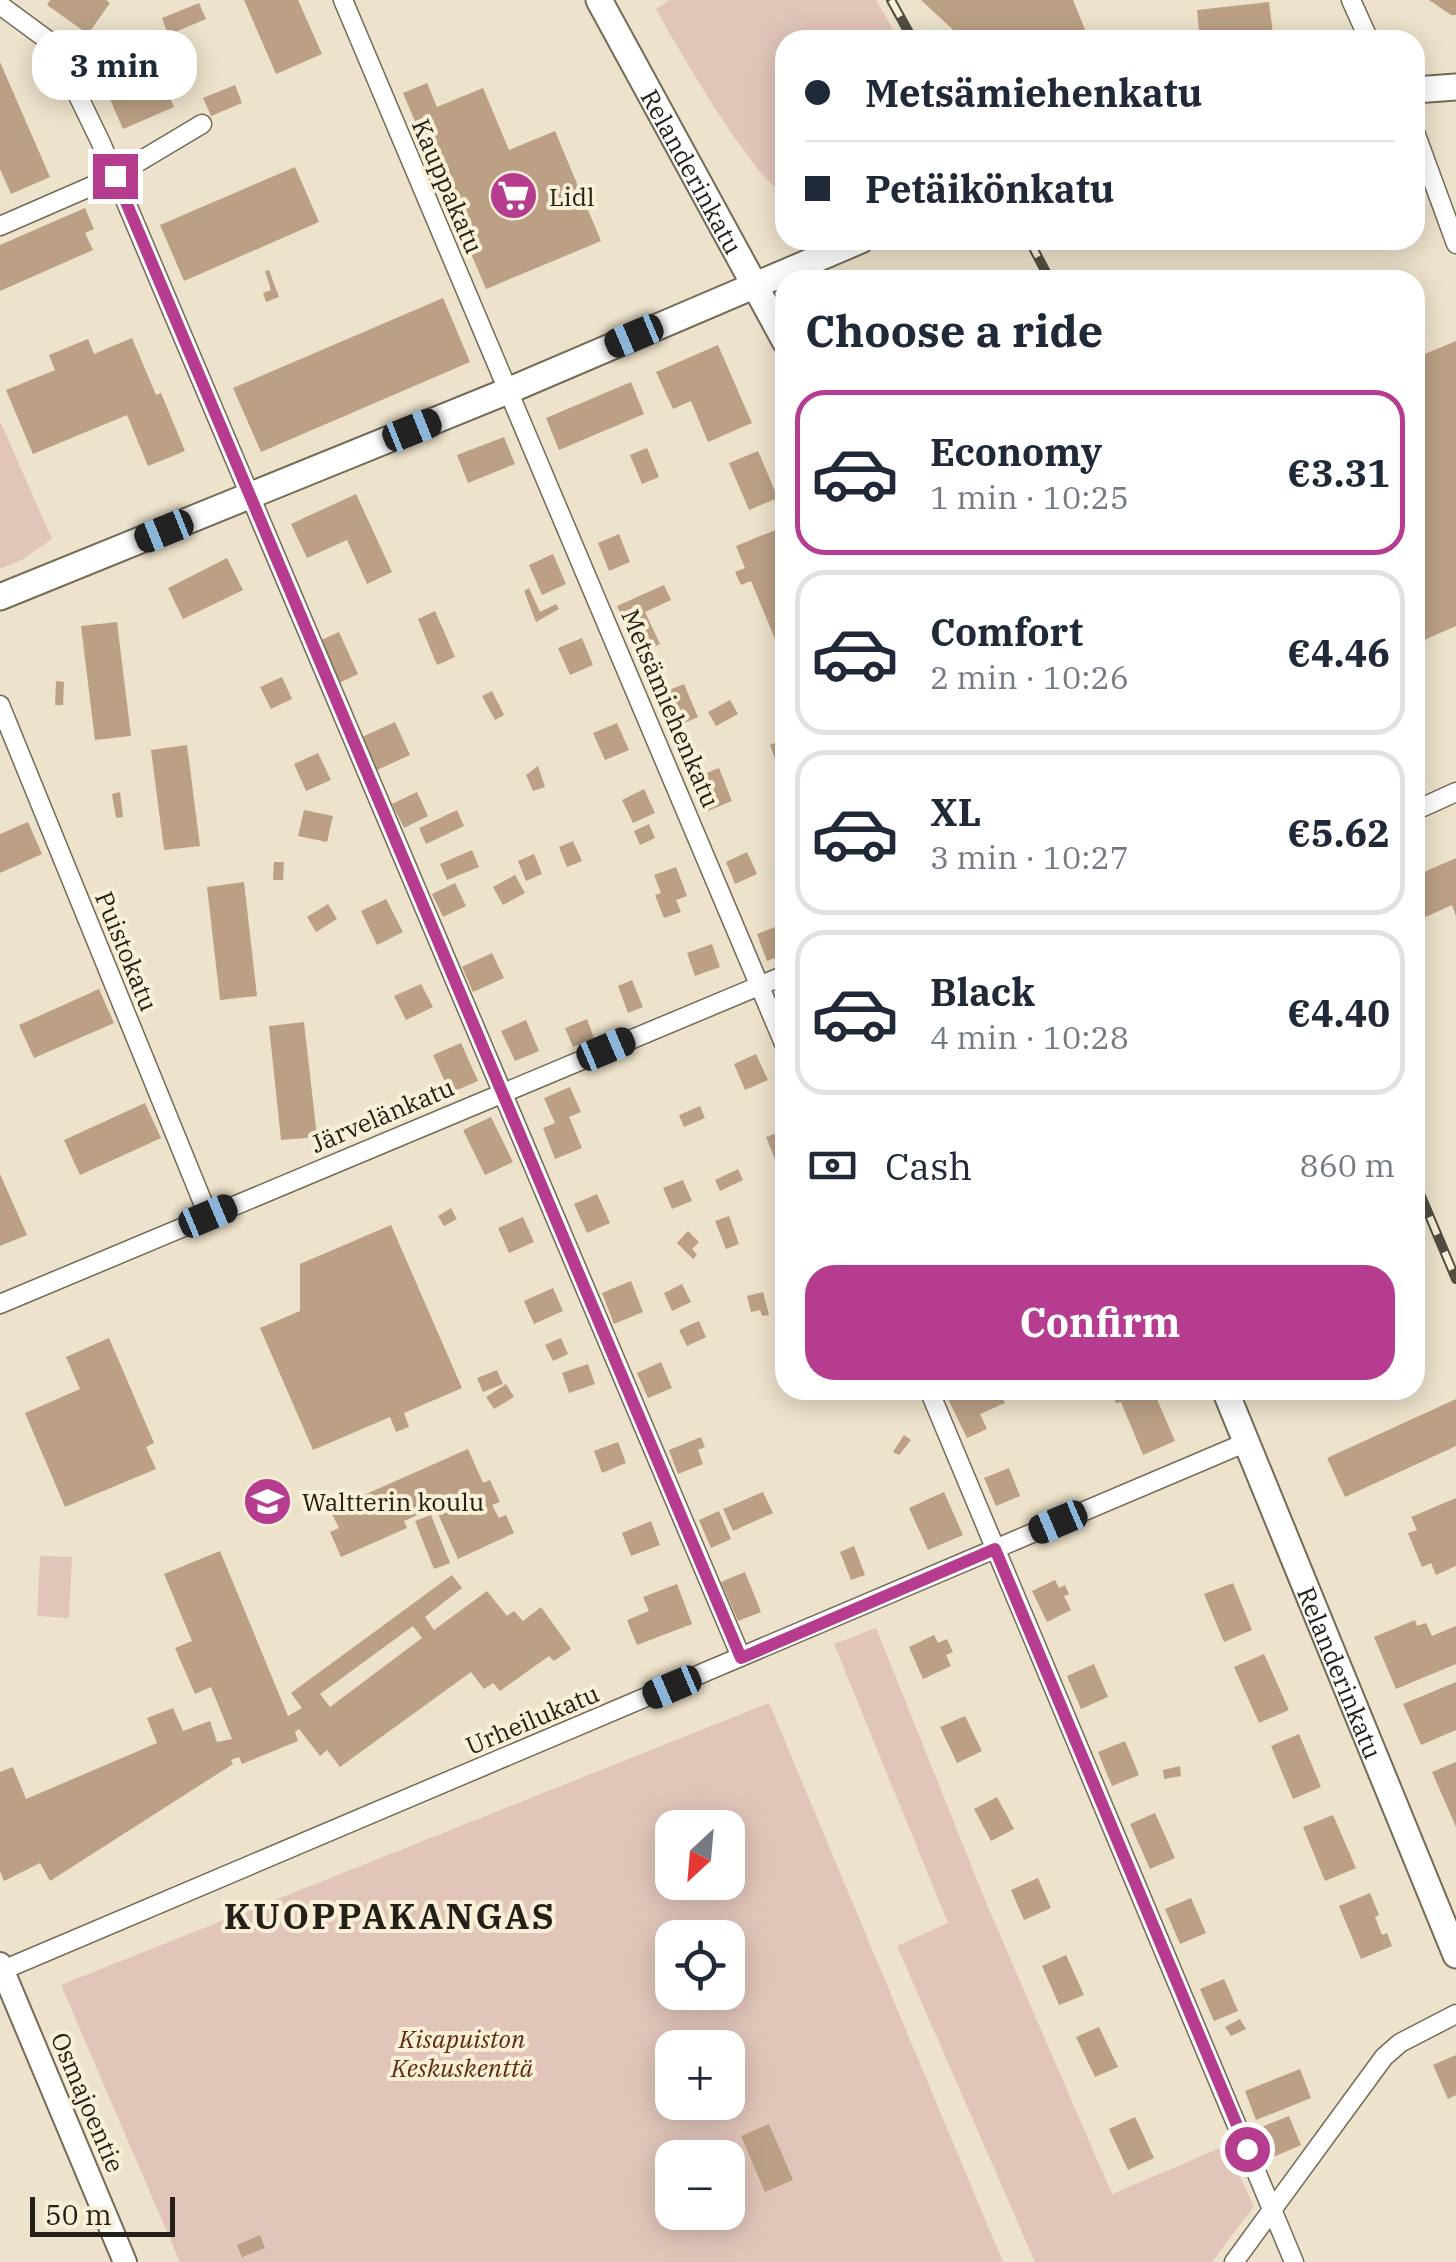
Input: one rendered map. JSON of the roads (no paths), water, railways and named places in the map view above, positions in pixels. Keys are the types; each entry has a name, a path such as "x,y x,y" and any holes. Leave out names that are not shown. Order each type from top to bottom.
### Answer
{"main road":[{"name":"Relanderinkatu","path":"600,0 775,321"},
{"path":"1425,90 1456,88"},
{"path":"789,270 837,250"},
{"path":"0,598 510,390 775,276"},
{"name":"Relanderinkatu","path":"1230,1400 1456,1955"}],"street":[{"name":"Kauppakatu","path":"344,0 498,371 510,390"},
{"path":"1352,0 1364,30"},
{"path":"0,5 54,44 115,176 741,1658"},
{"path":"0,226 115,176 202,124"},
{"path":"1425,159 1456,244"},
{"name":"Metsämiehenkatu","path":"510,390 775,1023"},
{"name":"Puistokatu","path":"0,705 208,1216"},
{"path":"1425,807 1456,792"},
{"name":"Järvelänkatu","path":"0,1304 775,979"},
{"path":"932,1400 1294,2262"},
{"name":"Urheilukatu","path":"2,1967 1246,1442"},
{"name":"Osmajoentie","path":"2,1967 125,2262"},
{"path":"1234,2262 1384,2057 1400,2043 1456,2014"}],"railway":[{"path":"891,0 908,30"},
{"path":"1034,250 1045,270"},
{"path":"1425,1206 1456,1279"}],"place":[{"name":"Lidl","path":"514,196"},
{"name":"Waltterin koulu","path":"267,1501"}],"district":[{"name":"KUOPPAKANGAS","path":"390,1916"}],"park label":[{"name":"Kisapuiston Keskuskenttä","path":"462,2052"}]}
